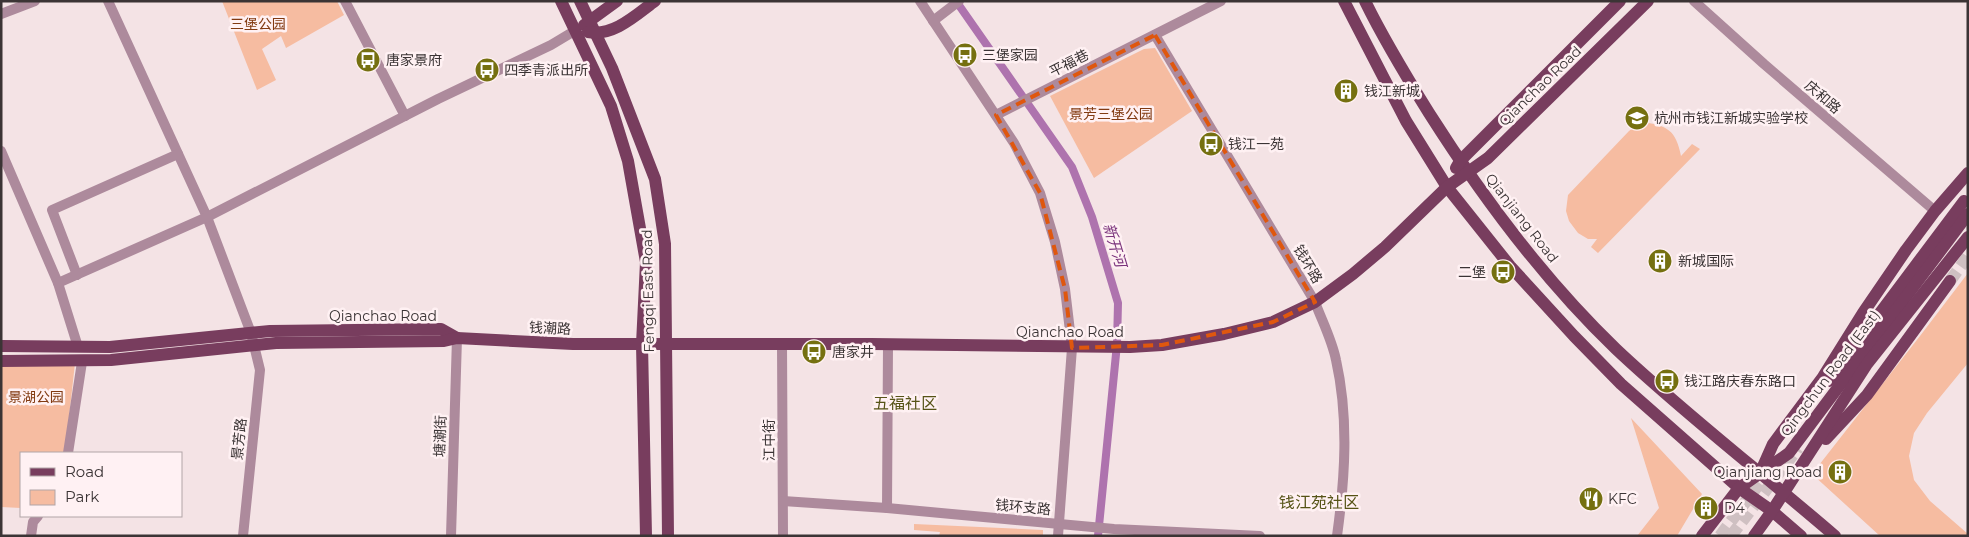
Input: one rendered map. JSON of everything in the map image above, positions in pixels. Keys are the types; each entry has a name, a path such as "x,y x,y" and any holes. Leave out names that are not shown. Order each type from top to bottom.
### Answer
{"main road":[{"name":"Fengqi East Road","path":"561,1 611,106 628,161 646,262 642,344 646,536"},
{"name":"Fengqi East Road","path":"580,1 622,92 655,180 665,244 668,536"},
{"path":"576,30 617,1"},
{"path":"576,30 596,34 624,25 655,1"},
{"path":"1344,1 1406,121 1448,186 1510,266 1621,384 1739,488 1772,511 1801,536"},
{"name":"Qianjiang Road","path":"1365,1 1385,43 1467,172 1536,263 1616,348 1760,474 1835,536"},
{"name":"Qianchao Road","path":"1448,186 1460,161 1620,1"},
{"name":"Qianchao Road","path":"642,344 1130,347 1162,345 1224,334 1273,322 1315,302 1385,247 1448,186 1488,158 1648,1"},
{"path":"1760,474 1774,444 1822,377 1863,313 1935,211 1968,173"},
{"path":"1760,474 1964,201"},
{"name":"Qingchun Road (East)","path":"1702,536 1739,488 1789,453 1968,214"},
{"name":"Qingchun Road (East)","path":"1754,536 1867,364 1968,237"},
{"path":"1804,462 1867,395 1950,281"},
{"name":"Qianchao Road","path":"1,346 110,347 251,332 441,329 457,338"},
{"name":"Qianchao Road","path":"1,361 82,362 276,343 444,341 457,338"},
{"name":"钱潮路","path":"457,338 573,344 642,344"}],"street":[{"path":"1,14 36,1"},
{"name":"景芳路","path":"108,1 206,217 255,346 260,370 243,536"},
{"path":"345,1 405,116"},
{"path":"920,1 1014,143 1040,194 1055,242 1065,289 1072,348 1058,536"},
{"path":"934,21 959,1"},
{"name":"平福巷","path":"996,114 1221,1"},
{"name":"庆和路","path":"1694,1 1764,64 1935,211"},
{"path":"58,283 206,217 405,116 551,45 576,30"},
{"name":"钱环路","path":"1155,35 1315,302 1336,359 1344,431 1345,471 1337,536"},
{"path":"1,151 58,283 78,347"},
{"path":"78,275 52,210 178,154"},
{"name":"塘潮街","path":"451,536 457,338"},
{"name":"江中街","path":"782,344 783,536"},
{"path":"887,508 888,345"},
{"path":"68,452 82,362"},
{"name":"钱环支路","path":"783,501 887,508 1114,529 1260,536"},
{"path":"32,536 33,522 37,517"}],"highlighted area":[{"path":"1155,35 1315,302 1273,322 1162,345 1072,348 1065,289 1040,193 996,115"}],"green space":[{"name":"三堡公园","path":"222,1 337,1 344,15 286,48 281,36 262,49 276,80 257,90"},
{"name":"景芳三堡公园","path":"1155,48 1192,111 1094,178 1050,96 1144,49"},
{"path":"1641,122 1658,125 1669,130 1676,140 1681,156 1692,144 1700,149 1598,253 1591,247 1597,239 1588,239 1578,233 1569,221 1566,211 1568,195 1629,131"},
{"path":"1968,273 1968,363 1927,413 1914,433 1909,456 1914,480 1930,501 1968,536 1880,536 1812,474"},
{"name":"景湖公园","path":"1,361 75,363 65,452 20,452 20,508 1,507"},
{"path":"1631,418 1702,494 1677,536 1637,536 1659,508"},
{"path":"914,524 1043,530 1043,536 939,536 940,532 914,530"}],"waterway":[{"name":"新开河","path":"956,1 1072,167 1092,217 1118,303 1117,344 1098,536"}],"tunnel":[{"path":"1950,281 1968,256"},
{"path":"1731,536 1798,448"},
{"path":"1720,536 1771,468"}],"place":[{"name":"三堡家园","path":"965,55"},
{"name":"唐家景府","path":"368,60"},
{"name":"四季青派出所","path":"487,70"},
{"name":"钱江新城","path":"1346,91"},
{"name":"杭州市钱江新城实验学校","path":"1637,118"},
{"name":"钱江一苑","path":"1211,144"},
{"name":"新城国际","path":"1660,261"},
{"name":"二堡","path":"1503,272"},
{"name":"唐家井","path":"814,352"},
{"name":"钱江路庆春东路口","path":"1667,381"},
{"name":"Qianjiang Road","path":"1840,472"},
{"name":"KFC","path":"1591,499"},
{"name":"D4","path":"1706,508"}],"district":[{"name":"五福社区","path":"905,403"},
{"name":"钱江苑社区","path":"1319,502"}]}
